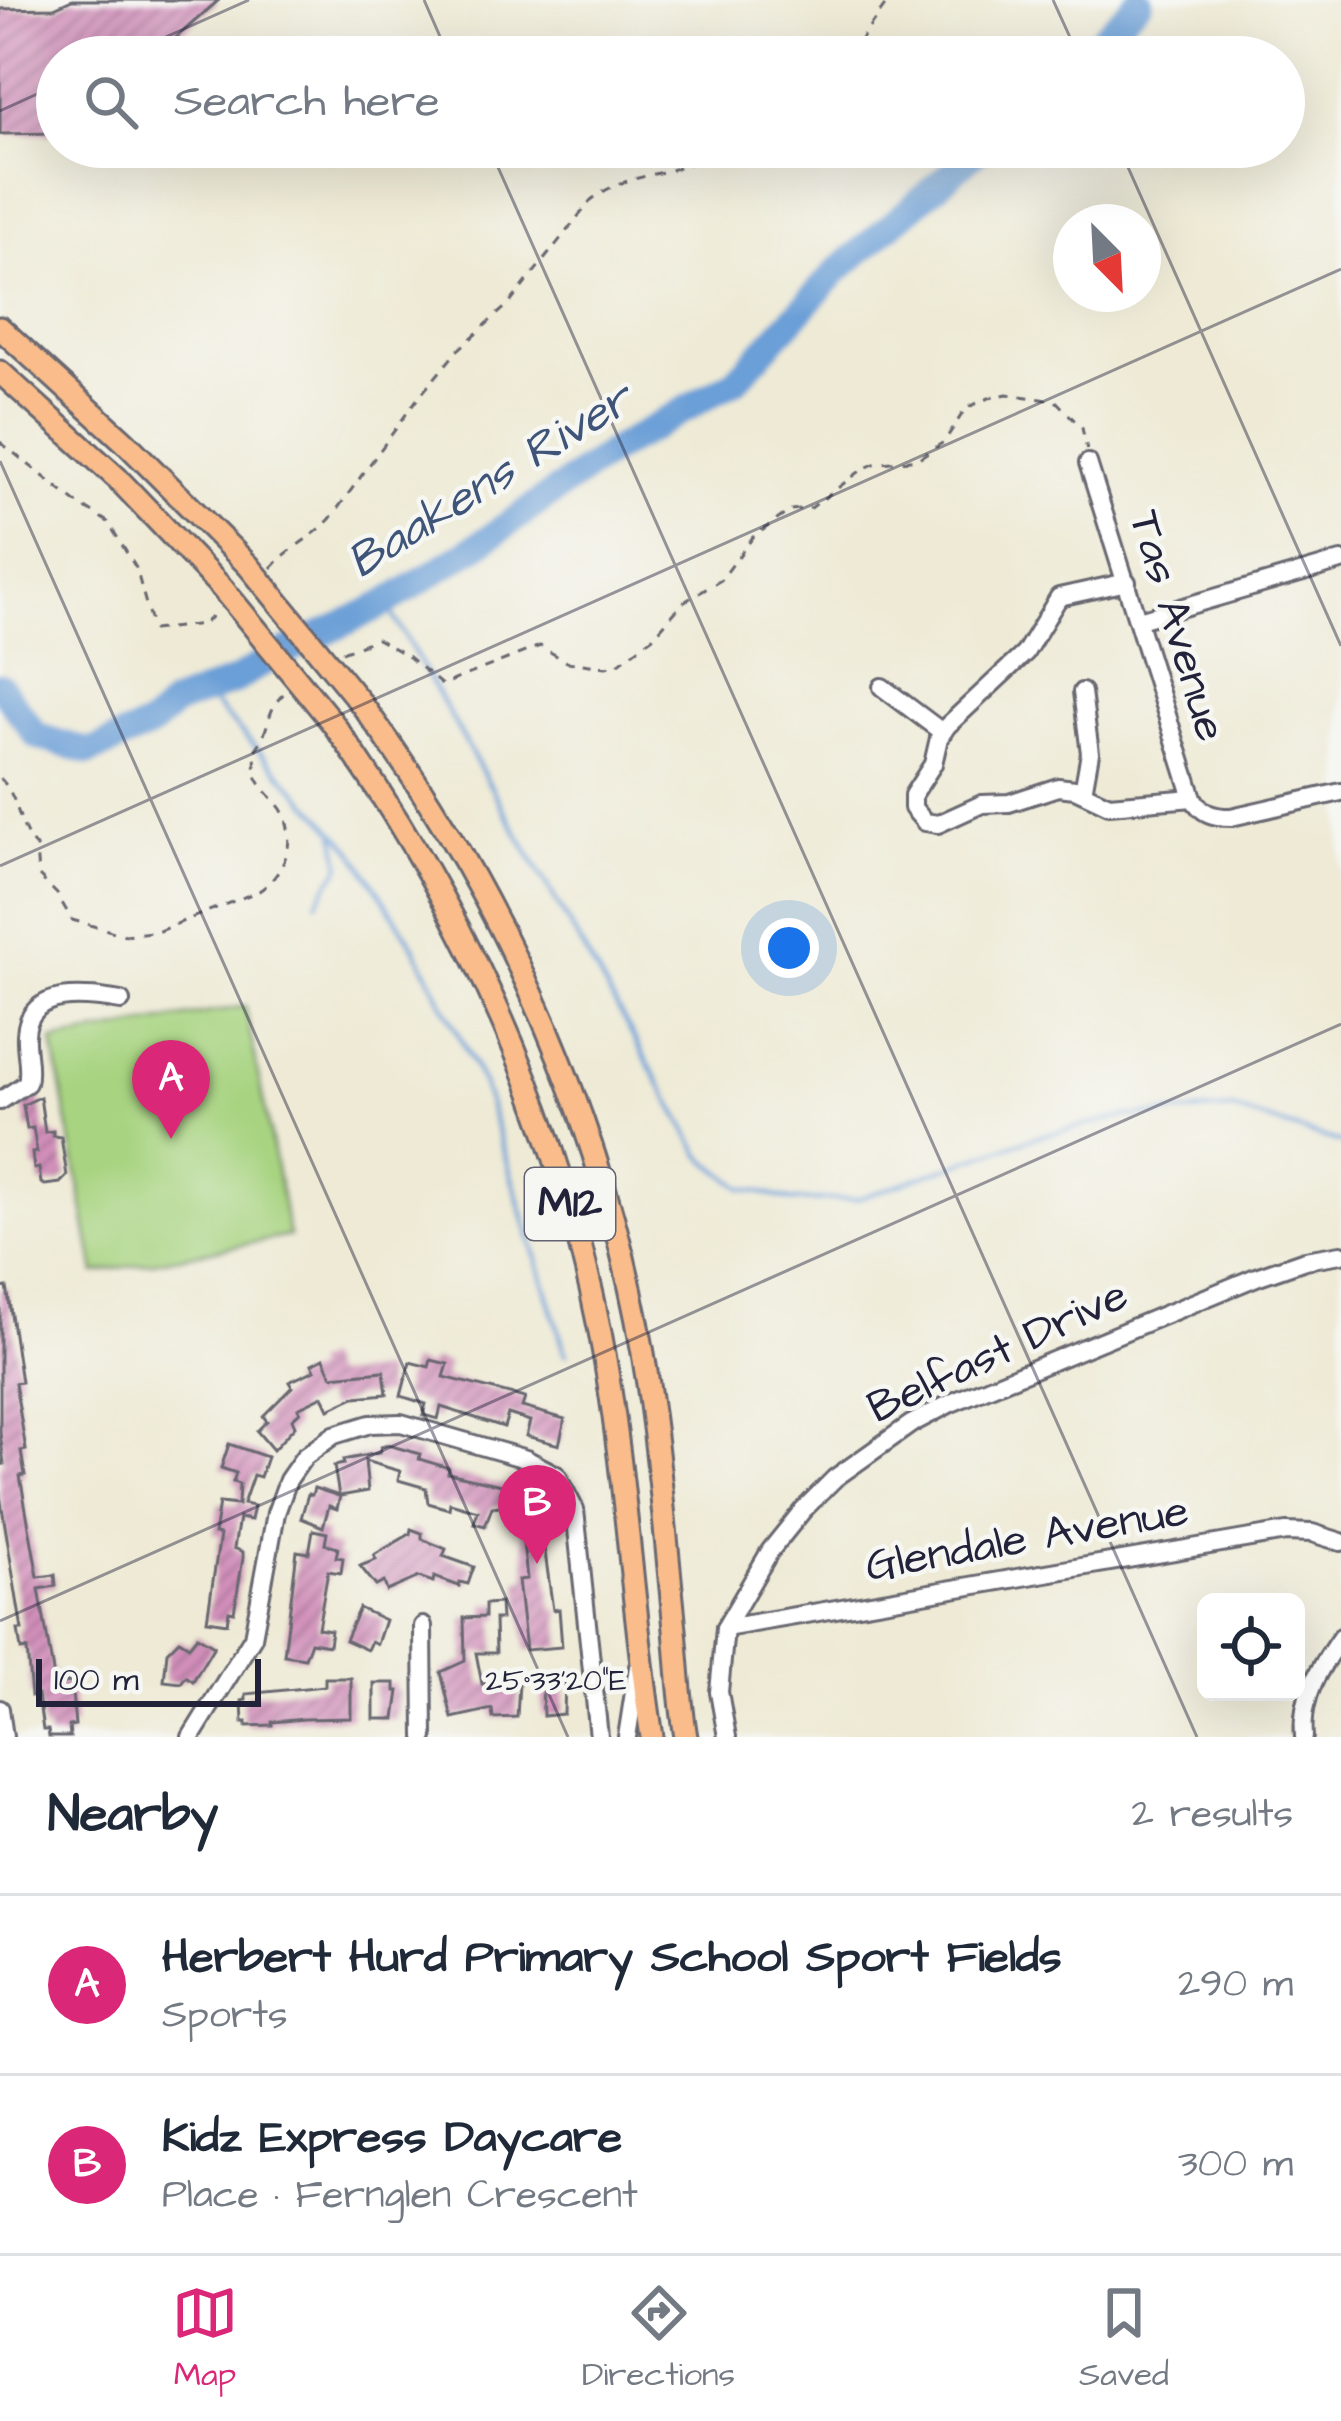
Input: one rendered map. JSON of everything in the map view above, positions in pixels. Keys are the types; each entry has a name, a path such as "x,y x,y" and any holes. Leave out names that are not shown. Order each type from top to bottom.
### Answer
{"main road":[{"name":"M12","path":"0,328 172,487 253,572 360,702 440,820 512,954 598,1169 628,1284 661,1479 686,1737"},
{"name":"M12","path":"0,372 145,506 332,722 374,781 452,910 521,1062 558,1164 601,1336 652,1737"}],"street":[{"name":"Tas Avenue","path":"1088,463 1196,803"},
{"path":"1139,620 1341,561"},
{"path":"1126,582 1065,593 1055,600 1025,653 942,732 933,764 914,795 914,808 925,822 938,824 973,807 1009,803 1047,789 1083,792 1109,805 1196,803 1232,818 1341,792"},
{"path":"882,687 942,732"},
{"path":"1082,692 1090,753 1083,792"},
{"path":"0,1101 27,1083 26,1026 38,1009 73,995 122,1001"},
{"name":"Belfast Drive","path":"727,1737 719,1692 725,1628 770,1551 802,1510 865,1454 951,1403 1256,1276 1341,1254"},
{"path":"190,1737 253,1637 276,1514 294,1469 334,1435 385,1422 539,1464 564,1485 574,1510 599,1737"},
{"name":"Glendale Avenue","path":"725,1628 1268,1535 1312,1533 1341,1542"},
{"path":"423,1626 424,1737"},
{"path":"1304,1737 1304,1704 1341,1637"},
{"path":"627,1737 639,1658"},
{"path":"0,1709 4,1737"}],"path":[{"path":"863,36 889,0"},
{"path":"253,572 315,535 330,519 418,398 458,350 510,303 591,200 644,173 680,168"},
{"path":"345,650 377,639 406,655 442,685 540,646 568,662 618,664 653,637 684,602 721,580 743,547 767,526 791,510 811,508 874,464 917,459 944,442 966,408 1007,394 1042,396 1070,412 1082,428 1088,463"},
{"path":"0,442 108,522 136,568 153,630 204,624 223,597"},
{"path":"0,778 16,798 24,834 36,847 38,875 57,894 72,920 125,935 159,931 272,882 285,862 290,829 257,778 255,750 272,702"}],"green space":[{"path":"245,1006 289,1236 95,1273 53,1041"}],"building":[{"path":"72,0 219,0 178,36 36,36 36,133 0,134 0,9 54,8"},
{"path":"40,1097 45,1132 61,1137 67,1176 60,1183 41,1183 39,1168 34,1169 33,1128 27,1129 23,1105"},
{"path":"7,1287 26,1450 21,1451 25,1475 20,1476 38,1577 55,1575 56,1586 39,1589 55,1684 71,1682 75,1725 69,1726 70,1737 49,1737 48,1730 43,1730 38,1695 31,1696 27,1649 21,1650 18,1630 22,1630 0,1495 0,1465 4,1464 0,1288"},
{"path":"324,1358 332,1376 384,1371 387,1394 355,1397 329,1409 323,1396 298,1408 300,1412 292,1419 295,1426 273,1450 257,1431 267,1421 263,1416 292,1387 289,1382 315,1370 312,1364"},
{"path":"431,1360 448,1364 444,1377 525,1398 522,1407 565,1419 559,1445 526,1436 530,1421 508,1414 504,1427 441,1407 438,1419 423,1415 426,1404 401,1396 410,1362 429,1367"},
{"path":"229,1444 267,1457 260,1477 253,1475 243,1504 254,1506 251,1520 239,1518 234,1548 243,1552 243,1558 234,1612 229,1611 227,1623 207,1620 220,1535 214,1534 219,1503 238,1505 236,1473 221,1468"},
{"path":"388,1445 420,1454 419,1459 449,1468 448,1473 506,1486 520,1484 521,1497 537,1495 562,1647 526,1650 518,1580 527,1579 514,1504 492,1507 485,1526 474,1523 478,1511 428,1503 426,1488 398,1480 400,1471 365,1461 368,1491 340,1496 337,1509 329,1506 323,1527 301,1518 314,1488 339,1496 334,1466 379,1453"},
{"path":"411,1529 446,1549 443,1556 474,1567 468,1584 419,1577 387,1591 384,1582 376,1586 360,1566 376,1560 374,1555"},
{"path":"313,1530 327,1533 325,1544 338,1548 336,1557 343,1558 341,1573 328,1571 318,1628 331,1630 329,1645 311,1642 305,1658 284,1655 297,1551 309,1553"},
{"path":"500,1603 501,1619 495,1619 496,1653 476,1653 482,1684 519,1683 517,1717 493,1718 492,1709 452,1718 441,1672 465,1661 464,1618 485,1617 485,1604"},
{"path":"359,1608 385,1620 377,1644 371,1641 367,1650 345,1640"},
{"path":"197,1636 214,1646 193,1681 186,1676 181,1683 164,1681 167,1652 179,1640 189,1646"},
{"path":"325,1678 351,1678 351,1718 247,1726 243,1722 246,1694 325,1686"},
{"path":"542,1681 565,1681 564,1714 543,1716"},
{"path":"374,1683 395,1683 399,1691 395,1719 374,1719"}],"waterway":[{"name":"Baakens River","path":"1103,36 1140,0"},
{"name":"Baakens River","path":"0,686 37,736 90,752 151,726 174,704 235,681 386,603 613,451 736,380 837,271 957,168"},
{"path":"386,603 702,1157 742,1188 794,1201 857,1199 1035,1137 1123,1117 1232,1109 1341,1143"},
{"path":"202,691 352,849 416,950 483,1084 566,1354"},
{"path":"317,902 341,865 335,832"}],"place":[{"name":"Herbert Hurd Primary School Sport Fields","path":"171,1139"},
{"name":"Kidz Express Daycare","path":"537,1564"}]}
